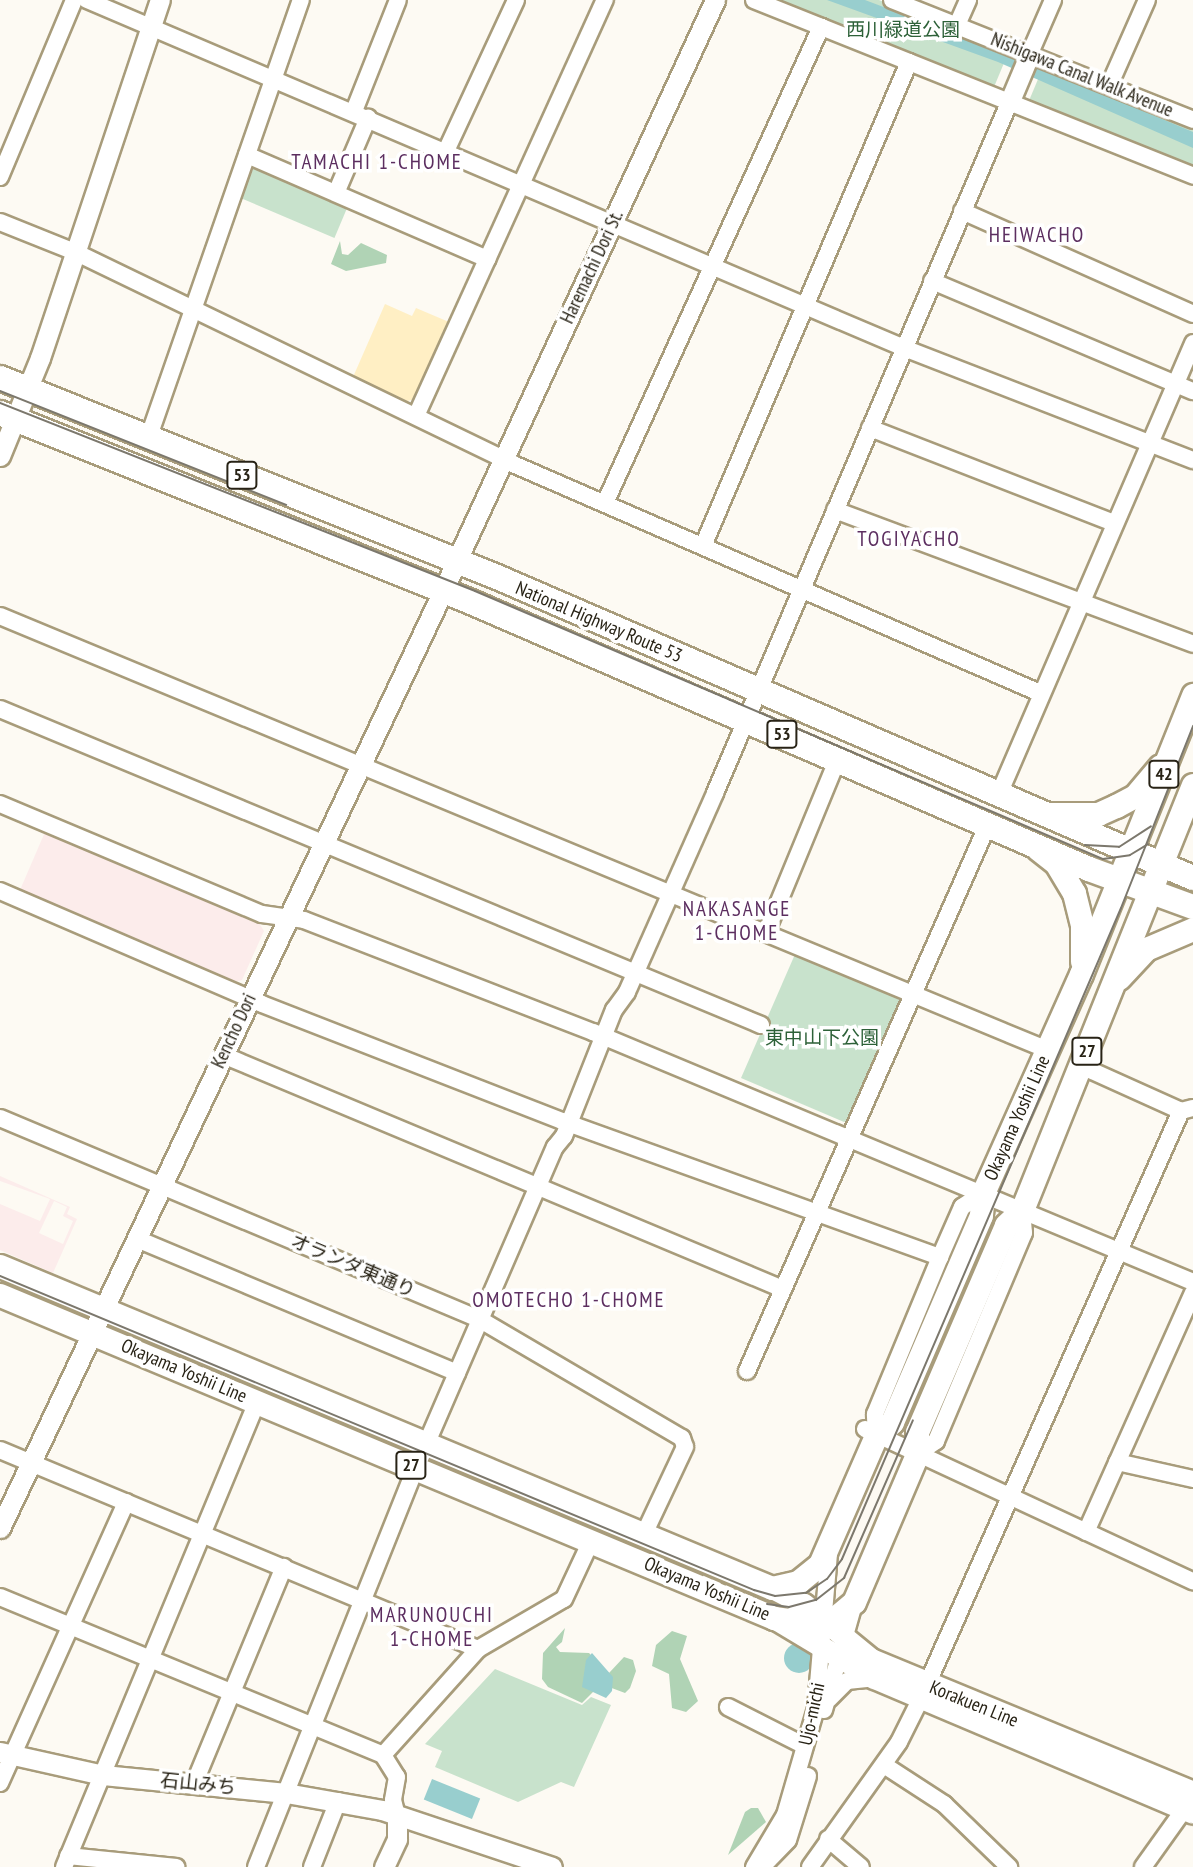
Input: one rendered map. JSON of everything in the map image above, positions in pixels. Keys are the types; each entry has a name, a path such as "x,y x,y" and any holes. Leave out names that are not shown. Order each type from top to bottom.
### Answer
{"highway":[{"name":"National Highway Route 53","path":"0,378 457,561 1193,878"},
{"name":"National Highway Route 53","path":"7,416 443,591 838,758 1030,843 1193,907"}],"main road":[{"name":"42","path":"1132,852 1177,744 1193,695"},
{"path":"1041,813 1098,814 1116,806 1135,796 1177,744"},
{"name":"42","path":"1149,890 1193,785"},
{"path":"1030,843 1056,863 1074,893 1082,925 1081,974"},
{"name":"Okayama Yoshii Line","path":"0,1266 772,1588 809,1575 829,1549 871,1433 892,1422 981,1214 983,1193 1048,1050 1132,852"},
{"name":"Okayama Yoshii Line","path":"0,1295 774,1618 796,1623 836,1617 855,1602 917,1454 920,1424 1006,1225 1022,1210 1149,890"},
{"path":"1112,984 1146,949 1193,929"},
{"name":"Korakuen Line","path":"772,1588 804,1604 824,1620 872,1668"},
{"name":"Korakuen Line","path":"774,1618 827,1660 872,1668 1191,1803"}],"street":[{"path":"0,177 74,0"},
{"path":"87,0 361,114 904,348 1193,460"},
{"path":"0,456 7,416 27,389 160,0"},
{"path":"149,436 196,312 301,0"},
{"path":"336,193 398,0"},
{"path":"446,151 516,0"},
{"path":"415,416 606,0"},
{"name":"Haremachi Dori St.","path":"469,534 715,0"},
{"path":"754,0 1193,176"},
{"name":"Nishigawa Canal Walk Avenue","path":"892,0 957,25 1026,63 1109,86 1193,120"},
{"path":"957,25 968,0"},
{"path":"256,1867 361,1601 479,1319 569,1124 603,1036 636,972 746,720 1054,0"},
{"path":"1109,86 1147,0"},
{"path":"605,503 821,27"},
{"path":"703,546 909,62"},
{"path":"247,155 488,260"},
{"path":"962,211 1193,314"},
{"path":"0,222 75,252 503,459 1040,693"},
{"path":"932,281 1193,391"},
{"path":"999,794 1079,601 1193,343"},
{"path":"870,428 1114,523"},
{"path":"835,510 1193,644"},
{"name":"Kencho Dori","path":"0,1528 469,534"},
{"path":"0,616 1048,1050"},
{"path":"0,709 761,1025"},
{"path":"766,933 838,758"},
{"path":"0,803 262,914 289,917 603,1036 1193,1282"},
{"path":"747,1371 988,824"},
{"path":"0,891 250,999 569,1124 940,1257"},
{"path":"223,1055 537,1189 783,1289"},
{"path":"810,1867 884,1765 924,1691 1011,1499 1118,1251 1187,1110 1081,1066"},
{"name":"オランダ東通り","path":"0,1118 479,1319 683,1442 644,1534"},
{"path":"983,1193 962,1207 875,1414 871,1433 1193,1581"},
{"path":"137,1239 457,1373"},
{"path":"1086,1532 1193,1293"},
{"path":"176,1867 66,1862 257,1402"},
{"path":"0,1450 478,1649"},
{"path":"1117,1462 1193,1479"},
{"path":"0,1783 6,1754 72,1625 126,1502"},
{"path":"383,1755 478,1649 564,1599 591,1541"},
{"name":"Ujo-michi","path":"762,1867 782,1850 794,1825 826,1704 824,1620 829,1549"},
{"path":"194,1784 284,1567"},
{"path":"0,1597 383,1755 397,1777 393,1800 397,1816 397,1839 383,1867"},
{"name":"Ujo-michi","path":"754,1867 777,1835 805,1746 827,1660 841,1636 855,1602"},
{"path":"826,1704 848,1681 872,1668"},
{"path":"728,1707 805,1746"},
{"name":"石山みち","path":"6,1754 103,1775 286,1793 338,1801 397,1816"},
{"path":"884,1765 944,1804 1009,1867"},
{"path":"312,1867 338,1801"},
{"path":"1143,1867 1191,1803"},
{"path":"397,1816 552,1867"},
{"path":"828,1839 861,1867"}],"shaded area":[{"path":"385,304 412,316 416,308 449,322 415,399 407,401 353,377"},
{"path":"45,832 257,920 264,931 242,980 234,982 20,890"},
{"path":"0,1176 70,1207 67,1214 77,1219 53,1273 0,1250 0,1204 40,1221 50,1199 0,1181","holes":["54,1201 67,1207 63,1216 73,1221 63,1244 39,1233"]}],"green space":[{"name":"西川緑道公園","path":"772,0 879,0 1009,51 994,87"},
{"path":"1044,65 1193,127 1193,169 1028,103"},
{"path":"255,164 349,204 334,238 241,198"},
{"path":"340,241 342,254 348,255 361,243 387,255 386,263 346,271 331,264"},
{"name":"東中山下公園","path":"796,952 898,997 900,1004 852,1118 844,1122 741,1078"},
{"path":"565,1628 562,1642 556,1647 560,1652 589,1653 609,1673 624,1657 633,1660 636,1671 630,1688 625,1693 601,1684 582,1703 548,1687 542,1679 543,1653"},
{"path":"672,1631 687,1636 680,1659 698,1701 686,1712 672,1708 669,1674 652,1666 656,1645"},
{"path":"495,1669 582,1705 591,1697 611,1705 574,1787 561,1782 518,1802 435,1767 442,1751 425,1744"},
{"path":"758,1808 766,1822 728,1855 745,1812"}],"water":[{"path":"827,0 865,0 1005,53 1193,132 1193,148 998,62"},
{"path":"799,1643 810,1647 814,1658 810,1669 799,1673 788,1669 784,1658 788,1647"},
{"path":"592,1653 613,1677 612,1691 606,1698 582,1687 586,1660"},
{"path":"432,1779 480,1798 472,1819 424,1799"}],"tram line":[{"path":"0,391 286,505"},
{"path":"0,403 475,591 1103,859 1130,855 1148,844"},
{"path":"0,1276 754,1590 775,1596 806,1593 827,1579 842,1559 1121,908 1193,726"},
{"path":"1085,845 1119,847 1151,826"},
{"path":"767,1604 789,1607 816,1600 844,1578 913,1420"}],"district":[{"name":"TAMACHI 1-CHOME","path":"377,162"},
{"name":"HEIWACHO","path":"1037,235"},
{"name":"TOGIYACHO","path":"909,539"},
{"name":"NAKASANGE 1-CHOME","path":"737,921"},
{"name":"OMOTECHO 1-CHOME","path":"569,1300"},
{"name":"MARUNOUCHI 1-CHOME","path":"432,1627"}]}
